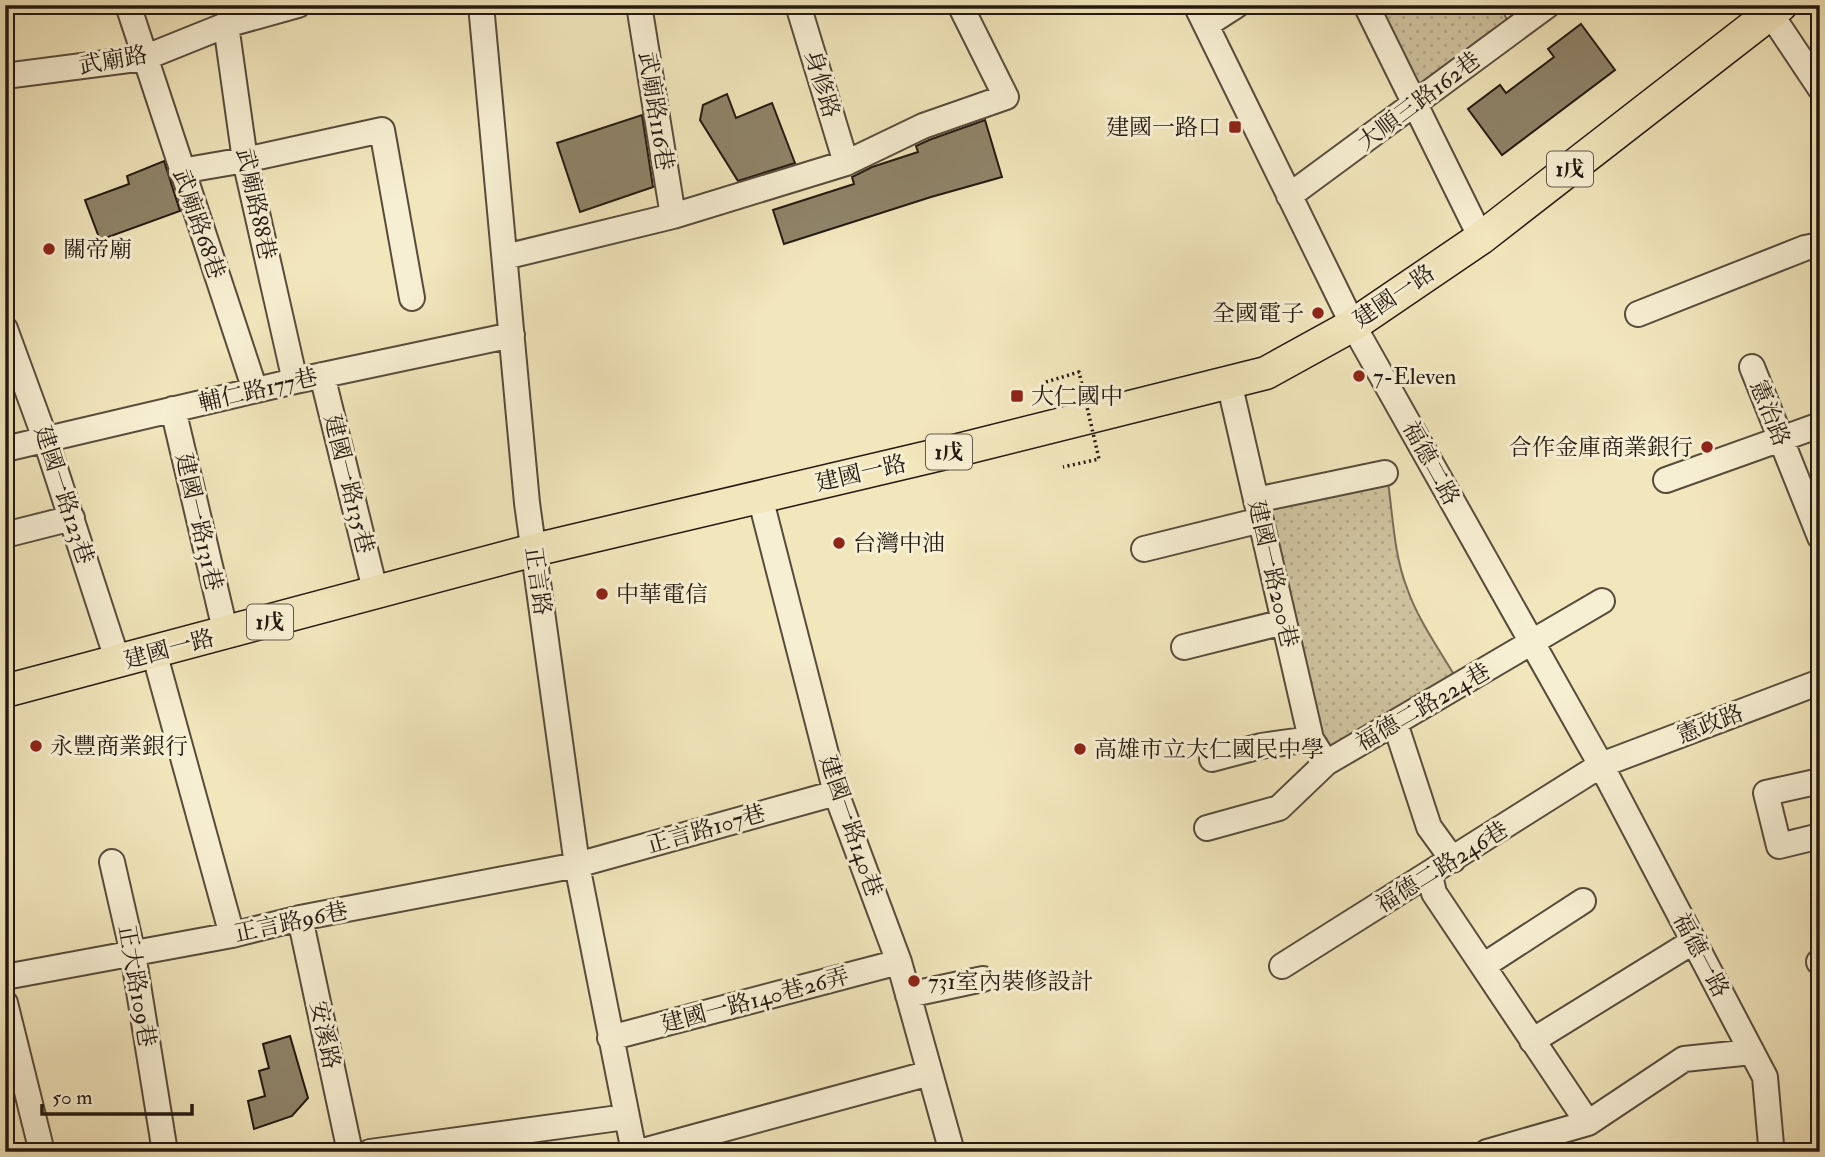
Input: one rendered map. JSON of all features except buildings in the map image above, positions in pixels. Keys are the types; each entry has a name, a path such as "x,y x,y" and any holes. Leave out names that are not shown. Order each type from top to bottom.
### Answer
{"main road":[{"name":"建國一路","path":"5,691 534,551 1266,373 1353,325 1481,238 1776,9"}],"street":[{"name":"武廟路68巷","path":"128,5 255,390"},
{"name":"武廟路","path":"5,76 144,58 226,25 298,5"},
{"name":"正言路","path":"481,5 534,551 577,865 625,1117 636,1152"},
{"name":"武廟路116巷","path":"639,5 673,216"},
{"name":"身修路","path":"798,5 846,163"},
{"path":"505,257 673,216 846,163 923,126 1006,97 960,5"},
{"path":"1201,15 1237,5"},
{"path":"1366,5 1481,238"},
{"name":"大順三路162巷","path":"1289,196 1416,104 1514,16 1548,5"},
{"path":"1776,9 1820,88"},
{"name":"福德二路","path":"1201,15 1353,325 1601,765"},
{"name":"武廟路88巷","path":"226,25 245,160 295,381"},
{"path":"181,171 382,130 412,298"},
{"path":"1637,314 1805,248 1820,245"},
{"name":"建國一路123巷","path":"5,329 46,441 118,662"},
{"name":"輔仁路177巷","path":"5,449 295,381 512,335"},
{"name":"憲治路","path":"1752,367 1820,537"},
{"name":"建國一路135巷","path":"323,375 376,594"},
{"name":"建國一路200巷","path":"1229,382 1311,739 1326,763"},
{"name":"建國一路131巷","path":"173,409 226,634"},
{"path":"1666,480 1820,425"},
{"path":"1144,549 1259,510 1385,473"},
{"name":"建國一路140巷","path":"760,497 836,793 899,962 952,1152"},
{"path":"5,536 72,518"},
{"name":"福德二路224巷","path":"1208,828 1279,808 1326,763 1602,601"},
{"path":"1184,647 1284,622"},
{"path":"155,652 232,935"},
{"name":"憲政路","path":"1601,765 1820,682"},
{"path":"1395,723 1429,827 1453,860"},
{"path":"1212,759 1261,746 1311,739"},
{"name":"福德二路246巷","path":"1282,966 1601,765"},
{"name":"福德一路","path":"1601,765 1765,1077 1771,1145 1767,1152"},
{"path":"1820,781 1766,793 1779,846 1820,836"},
{"name":"正言路107巷","path":"577,865 836,793"},
{"name":"正大路109巷","path":"112,862 133,954 166,1152"},
{"name":"正言路96巷","path":"5,977 232,935 300,918 577,865"},
{"path":"1430,875 1434,893 1588,1123"},
{"path":"1483,966 1583,901"},
{"name":"安溪路","path":"300,918 350,1152"},
{"path":"1532,1041 1694,941"},
{"name":"建國一路140巷26弄","path":"610,1038 899,962"},
{"path":"908,995 983,979"},
{"path":"5,1003 42,1152"},
{"path":"1487,1152 1588,1123 1684,1059 1752,1052"},
{"path":"636,1152 930,1073"},
{"path":"370,1152 625,1117"}],"path":[{"path":"1046,382 1079,372 1099,459 1063,467"}],"shaded area":[{"path":"1375,5 1500,5 1509,24 1415,88"},
{"path":"1388,482 1397,549 1407,588 1423,623 1456,678 1340,747 1322,745 1265,513 1272,504"}],"place":[{"name":"建國一路口","path":"1235,127"},
{"name":"關帝廟","path":"49,249"},
{"name":"全國電子","path":"1318,313"},
{"name":"7-Eleven","path":"1359,376"},
{"name":"大仁國中","path":"1017,396"},
{"name":"合作金庫商業銀行","path":"1707,447"},
{"name":"台灣中油","path":"839,543"},
{"name":"中華電信","path":"602,594"},
{"name":"永豐商業銀行","path":"36,746"},
{"name":"高雄市立大仁國民中學","path":"1080,749"},
{"name":"731室內裝修設計","path":"914,981"}]}
